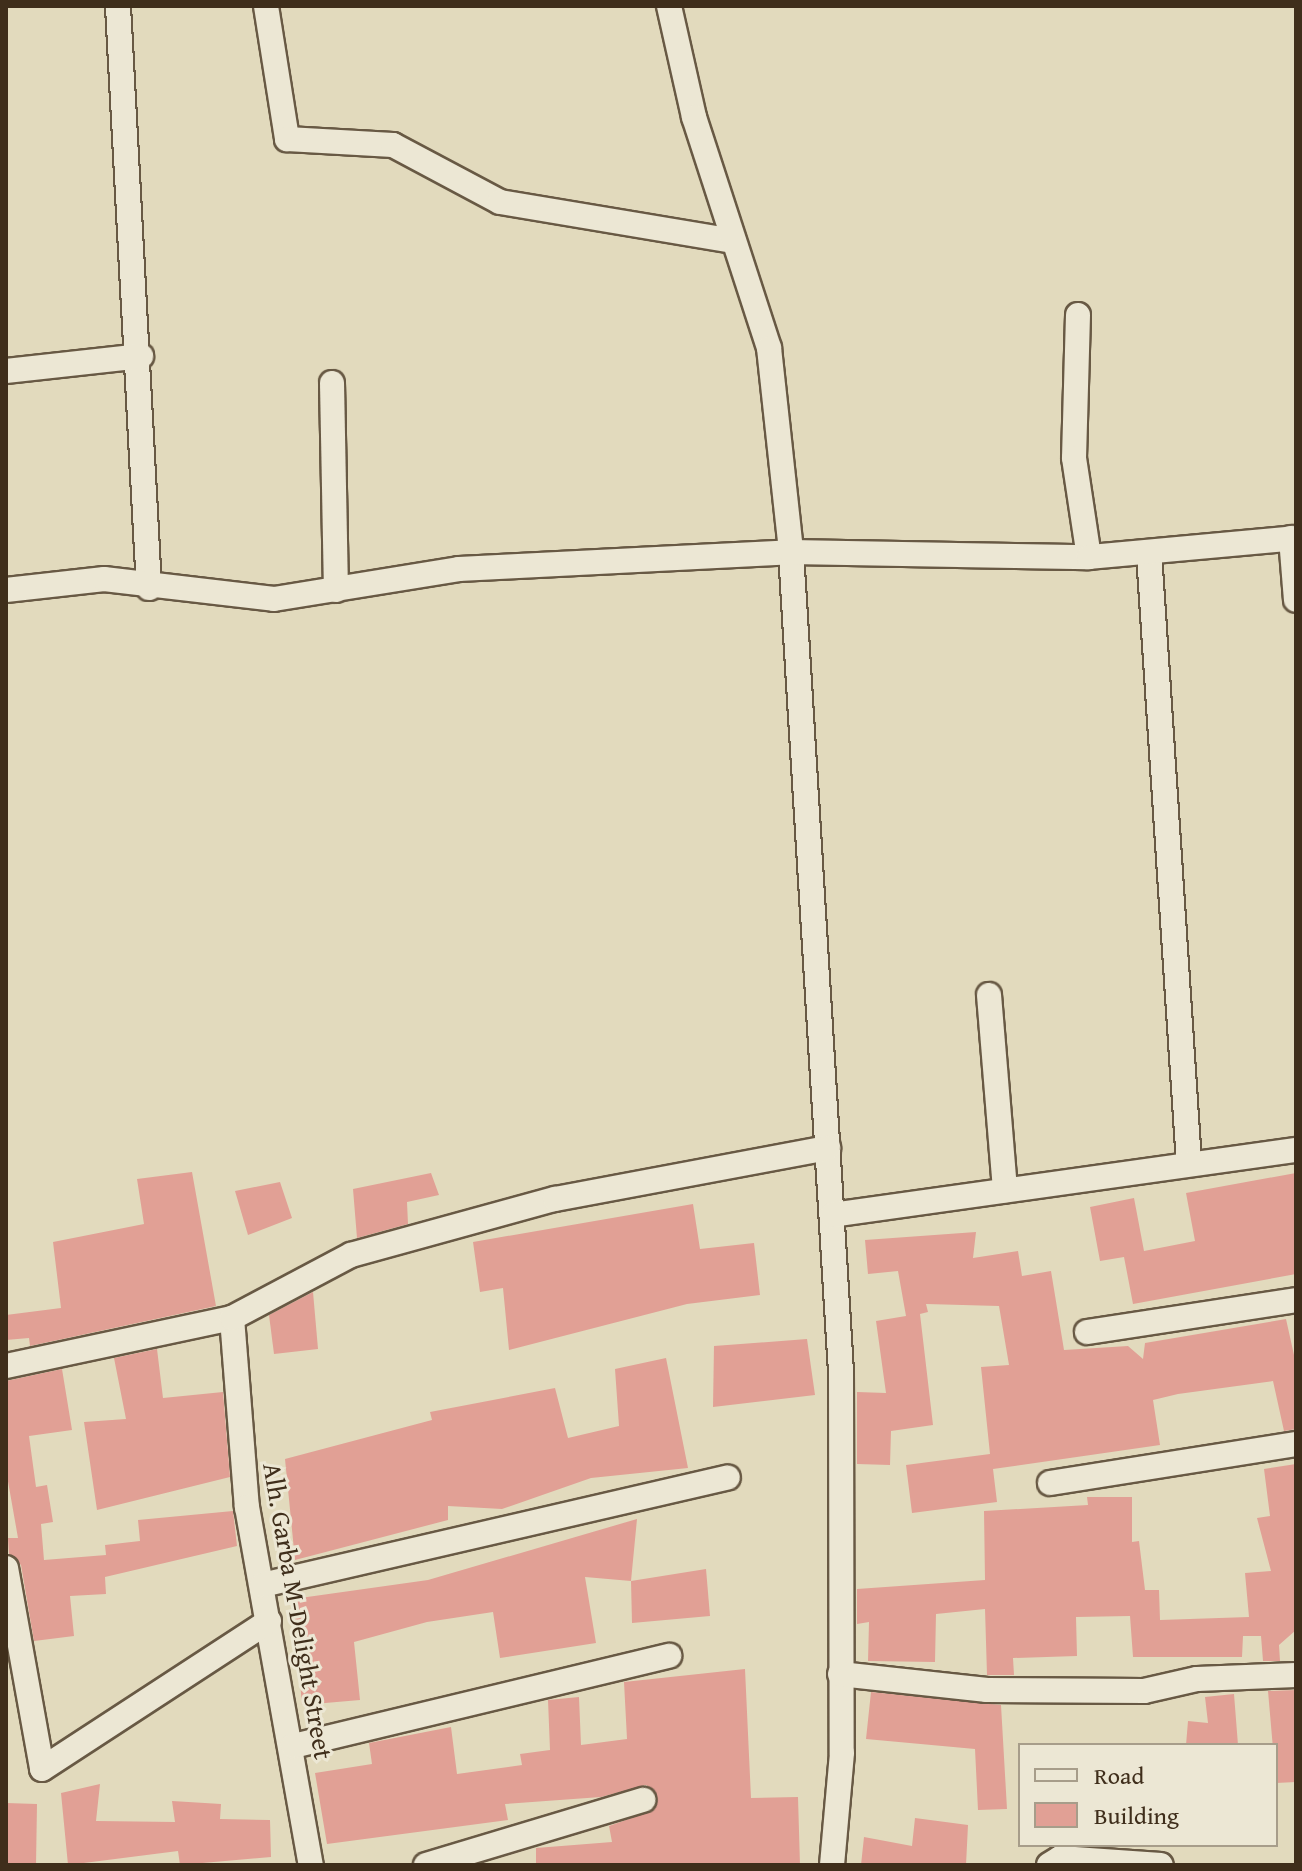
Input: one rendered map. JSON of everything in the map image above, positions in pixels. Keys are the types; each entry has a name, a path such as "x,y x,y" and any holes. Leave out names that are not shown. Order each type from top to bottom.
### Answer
{"street":[{"path":"118,6 141,356 149,588"},
{"path":"266,6 287,139 393,145 500,202 733,241"},
{"path":"669,6 733,241 775,376 791,552 841,1371 840,1674 832,1865"},
{"path":"1078,315 1074,458 1089,557"},
{"path":"6,371 141,356"},
{"path":"332,383 336,590"},
{"path":"6,590 104,579 149,588 274,599 459,569 791,552 1089,557 1293,538 1296,600"},
{"path":"1149,553 1189,1163"},
{"path":"989,995 1005,1190"},
{"path":"6,1366 232,1318 351,1255 595,1189 828,1148"},
{"path":"832,1215 1296,1150"},
{"path":"1087,1332 1296,1300"},
{"name":"Alh. Garba M-Delight Street","path":"232,1318 247,1507 293,1746 311,1865"},
{"path":"1050,1483 1296,1444"},
{"path":"262,1585 728,1477"},
{"path":"6,1568 42,1769 269,1621"},
{"path":"293,1746 669,1656"},
{"path":"840,1674 987,1690 1112,1691 1296,1675"},
{"path":"426,1865 643,1800"},
{"path":"1049,1865 1060,1858 1161,1865"}],"building":[{"path":"192,1172 216,1306 30,1346 29,1338 6,1340 6,1315 61,1308 53,1242 144,1224 137,1179"},
{"path":"431,1173 439,1195 407,1202 408,1224 357,1238 353,1189"},
{"path":"1296,1173 1296,1274 1133,1304 1124,1257 1100,1261 1090,1207 1134,1198 1144,1251 1195,1241 1186,1193"},
{"path":"280,1182 292,1218 248,1235 235,1191"},
{"path":"693,1204 700,1249 754,1243 760,1295 687,1304 509,1350 503,1288 480,1292 473,1242"},
{"path":"976,1232 973,1258 1018,1251 1022,1276 1051,1271 1064,1350 1128,1346 1143,1359 1145,1343 1286,1319 1296,1364 1296,1429 1284,1431 1273,1381 1178,1394 1153,1400 1160,1445 993,1469 997,1502 912,1513 906,1465 990,1454 981,1367 1009,1365 999,1306 926,1304 928,1312 920,1314 933,1425 891,1431 890,1465 857,1464 857,1392 886,1393 876,1321 906,1316 898,1271 868,1274 865,1240"},
{"path":"313,1292 318,1349 274,1354 269,1315"},
{"path":"807,1339 815,1395 713,1407 714,1346"},
{"path":"157,1349 163,1398 223,1392 230,1477 97,1510 84,1422 126,1419 114,1358"},
{"path":"666,1358 688,1468 591,1478 502,1509 448,1506 448,1520 295,1560 285,1459 432,1420 430,1412 555,1388 568,1438 619,1426 615,1369"},
{"path":"62,1369 72,1430 29,1436 36,1487 47,1485 53,1522 41,1524 44,1560 106,1555 105,1545 140,1541 138,1520 233,1511 237,1546 105,1577 106,1594 70,1596 74,1636 34,1641 21,1565 9,1554 8,1538 18,1538 6,1470 6,1381"},
{"path":"1296,1464 1296,1630 1279,1645 1280,1661 1263,1661 1261,1636 1243,1636 1242,1657 1133,1657 1130,1616 1076,1617 1077,1656 1013,1658 1014,1675 987,1675 985,1609 936,1614 935,1662 868,1661 869,1622 857,1624 857,1589 985,1580 984,1511 1088,1505 1087,1497 1132,1497 1132,1542 1139,1541 1145,1590 1159,1590 1160,1620 1249,1617 1245,1573 1271,1571 1257,1518 1270,1516 1264,1469"},
{"path":"637,1519 631,1581 585,1577 596,1643 500,1658 493,1612 427,1622 354,1642 360,1700 302,1705 293,1599 428,1580"},
{"path":"706,1569 710,1616 632,1623 631,1581"},
{"path":"745,1669 751,1798 798,1797 800,1865 536,1865 536,1848 612,1842 609,1826 654,1810 657,1795 646,1785 601,1797 505,1804 508,1820 327,1844 315,1773 372,1764 369,1743 451,1727 457,1774 522,1765 520,1754 550,1750 548,1700 579,1697 581,1745 627,1739 624,1682"},
{"path":"1296,1690 1296,1782 1278,1783 1278,1743 1273,1743 1268,1691"},
{"path":"871,1692 1001,1705 1007,1809 978,1810 975,1749 866,1739"},
{"path":"1234,1694 1238,1743 1186,1743 1188,1721 1208,1723 1205,1697"},
{"path":"100,1784 96,1821 175,1822 172,1801 221,1804 220,1819 270,1820 271,1857 180,1865 178,1851 68,1865 61,1793"},
{"path":"6,1803 37,1804 36,1865 6,1865"},
{"path":"915,1818 968,1825 966,1865 861,1865 864,1837 912,1846"}]}
